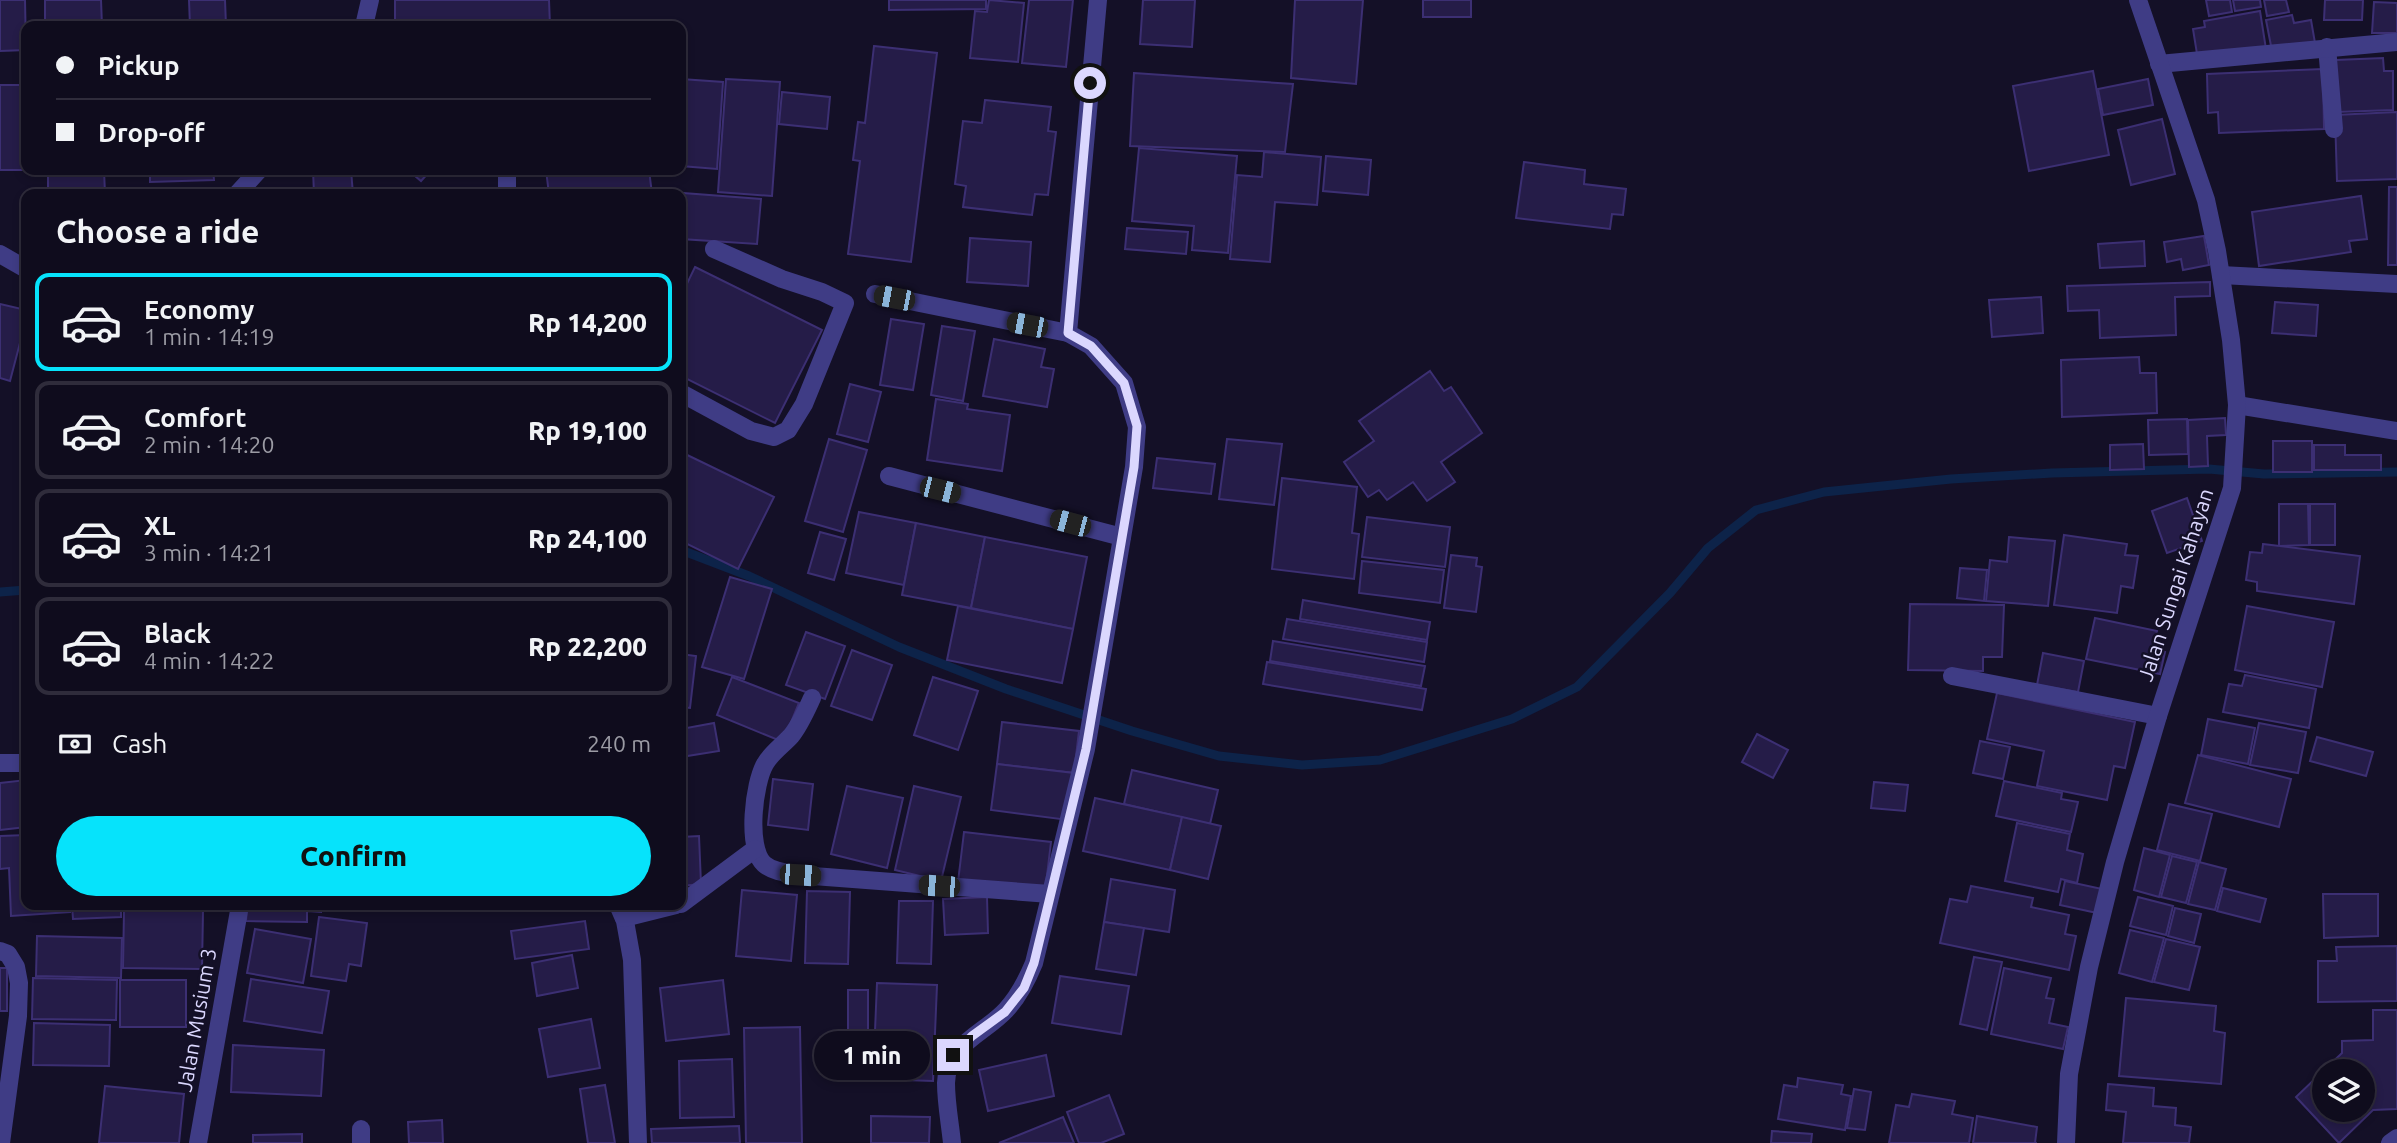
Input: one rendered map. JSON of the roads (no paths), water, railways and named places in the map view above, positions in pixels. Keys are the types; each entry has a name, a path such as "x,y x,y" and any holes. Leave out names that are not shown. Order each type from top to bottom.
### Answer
{"street":[{"path":"365,21 370,0"},
{"path":"1068,333 1098,0"},
{"name":"Jalan Sungai Kahayan","path":"2066,1143 2069,1074 2088,967 2115,862 2158,716 2232,488 2237,405 2221,275 2206,200 2138,0"},
{"path":"2159,64 2397,42"},
{"path":"2328,47 2334,129"},
{"path":"242,189 254,175"},
{"path":"686,396 751,431 774,437 788,430 804,404 845,303 714,249"},
{"path":"0,254 21,267"},
{"path":"2221,275 2397,284"},
{"path":"875,294 1068,333 1091,346 1124,383 1137,426 1134,467 1086,749 1034,963 1024,988 1005,1012 972,1036 953,1055 946,1081 952,1143"},
{"path":"2237,405 2397,431"},
{"path":"888,476 1122,537"},
{"path":"1952,676 2158,716"},
{"path":"812,698 793,734 766,761 760,773 753,817 755,849 763,863 777,871 800,875 1050,894"},
{"path":"0,763 21,763"},
{"path":"686,899 755,849"},
{"name":"Jalan Musium 3","path":"198,1143 239,910"},
{"path":"621,911 632,960 638,1143"},
{"path":"0,951 8,954 16,967 19,983 19,1016 1,1143"},
{"path":"2390,1143 2397,1138"}],"waterway":[{"path":"686,552 749,576 899,647 1006,689 1132,731 1219,756 1302,765 1380,760 1512,719 1577,687 1670,593 1708,548 1756,510 1824,492 1951,479 2052,473 2209,469 2264,474 2397,472"},
{"path":"0,592 21,590"}]}
